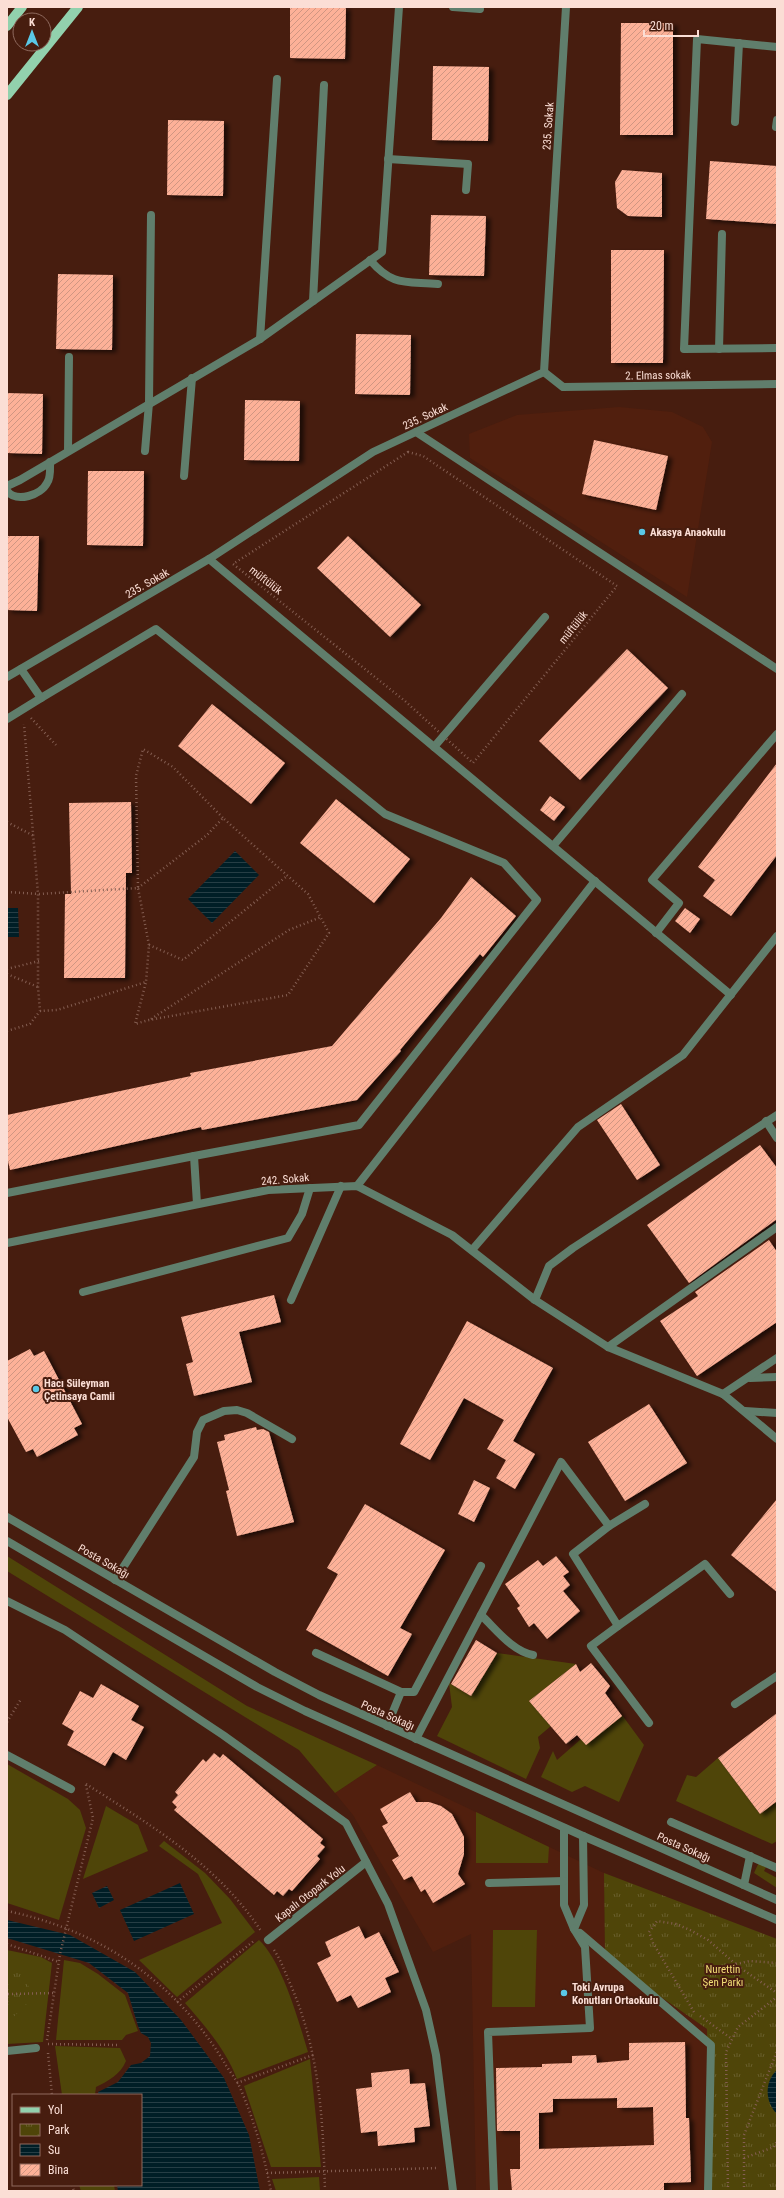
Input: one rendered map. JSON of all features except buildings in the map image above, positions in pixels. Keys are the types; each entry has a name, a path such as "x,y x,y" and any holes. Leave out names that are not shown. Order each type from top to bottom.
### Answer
{"main road":[{"path":"7,26 22,7"},
{"path":"7,95 78,7"}],"street":[{"path":"7,486 260,339 382,252 399,7"},
{"path":"453,7 480,9"},
{"name":"235. Sokak","path":"7,677 209,559 373,452 544,372 566,7"},
{"path":"777,48 697,39 684,349 777,348"},
{"path":"735,122 739,43"},
{"path":"260,339 277,79"},
{"path":"313,301 324,85"},
{"path":"388,159 468,164 466,190"},
{"path":"145,452 149,403 151,216"},
{"path":"719,349 722,234"},
{"path":"370,260 381,272 393,280 438,284"},
{"path":"68,451 69,357"},
{"name":"2. Elmas sokak","path":"544,372 563,387 777,384"},
{"path":"184,476 192,378"},
{"path":"416,432 777,669"},
{"path":"7,491 10,494 23,497 42,492 49,482 50,462"},
{"path":"209,559 731,995"},
{"path":"434,747 545,617"},
{"path":"7,719 156,629 385,814 504,863 537,900 359,1125 7,1193"},
{"path":"21,669 41,698"},
{"path":"552,846 682,694"},
{"path":"656,933 679,903 652,880 777,734"},
{"path":"357,1186 595,881"},
{"path":"472,1250 578,1127 683,1055 777,936"},
{"path":"535,1300 549,1266 573,1248 777,1115"},
{"path":"766,1121 777,1138"},
{"path":"194,1156 197,1204"},
{"path":"291,1300 341,1186"},
{"name":"242. Sokak","path":"7,1243 268,1190 357,1186 452,1235 535,1300 608,1347 723,1394 777,1439"},
{"path":"83,1292 288,1238 302,1214 310,1188"},
{"path":"608,1347 777,1227"},
{"path":"723,1394 750,1378 777,1358"},
{"path":"750,1378 777,1377"},
{"path":"115,1580 194,1457 197,1432 203,1420 224,1411 237,1410 247,1413 292,1439"},
{"path":"744,1411 777,1413"},
{"path":"416,1739 562,1462 609,1526"},
{"path":"618,1626 573,1554 609,1526 645,1504"},
{"name":"Posta Sokağı","path":"7,1517 275,1672 387,1726 777,1900"},
{"path":"7,1541 264,1690 318,1717 564,1828 777,1920"},
{"path":"649,1723 591,1646 705,1564 730,1594"},
{"path":"316,1653 401,1692 414,1692 481,1566"},
{"path":"7,1601 65,1630 223,1735 346,1823 388,1904 426,2010 436,2055 453,2191"},
{"path":"481,1615 512,1645 526,1653 533,1655"},
{"path":"735,1704 777,1676"},
{"path":"387,1726 401,1692"},
{"path":"7,1755 71,1789"},
{"path":"671,1822 777,1868"},
{"path":"494,2191 488,2032 590,2028 586,1947 574,1929 564,1905 564,1828"},
{"path":"574,1929 584,1905 583,1836"},
{"path":"744,1885 750,1856"},
{"name":"Kapalı Otopark Yolu","path":"265,1937 366,1862"},
{"path":"489,1883 564,1881"},
{"path":"574,1929 711,2045 708,2191"},
{"path":"7,2051 36,2048"}],"path":[{"name":"müftülük","path":"408,452 423,456 617,586 473,763 444,736 405,700 233,564 408,452"},
{"path":"23,709 56,746"},
{"path":"7,1031 30,1024 40,1011 38,987 38,894 23,709"},
{"path":"143,748 173,767 223,818 308,894 329,933 288,995 148,1020 135,1024 146,982 148,945 138,888 136,776 143,748"},
{"path":"7,892 38,894 138,888 206,835 223,818"},
{"path":"7,822 34,836"},
{"path":"148,945 183,960 287,876"},
{"path":"148,1020 289,930 321,917"},
{"path":"7,969 39,961"},
{"path":"7,974 38,987"},
{"path":"40,1011 57,1010 146,982"},
{"path":"7,1722 20,1699"},
{"path":"52,2094 47,2044 60,1954 92,1818 86,1784 192,1854 247,1909 278,1957 304,2017 313,2054 323,2127 324,2191"},
{"path":"7,1911 66,1927 89,1936 120,1954 161,1985 209,2038 237,2083 261,2142 271,2191"},
{"path":"732,2039 695,2013 653,1943 649,1932 657,1921 676,1924 708,1940 735,1964 777,1993"},
{"path":"177,2002 265,1937"},
{"path":"7,1944 59,1962"},
{"path":"735,1964 750,1961 777,1964"},
{"path":"7,1989 7,2004"},
{"path":"8,1994 54,1993"},
{"path":"728,2191 726,2052 738,2027 777,1997"},
{"path":"47,2044 120,2045"},
{"path":"744,2191 744,2135 777,2051"},
{"path":"237,2083 313,2054"},
{"path":"744,2158 774,2147 777,2141"},
{"path":"267,2173 437,2168"}],"shaded area":[{"name":"Akasya Anaokulu","path":"619,407 672,412 703,427 712,442 687,597 470,458 469,434 517,415"},
{"name":"Toki Avrupa Konutları Ortaokulu","path":"377,1765 604,1873 605,1958 707,2029 710,2191 476,2191 471,1934 433,1952 353,1815 335,1793"}],"green space":[{"path":"7,1556 247,1706 377,1765 335,1793 299,1750 7,1571"},
{"path":"497,1653 576,1664 529,1701 551,1726 538,1737 540,1748 526,1779 437,1736 452,1707 449,1683 471,1696"},
{"path":"622,1715 644,1745 619,1802 585,1786 572,1792 541,1777 553,1751 557,1760 581,1739 586,1744"},
{"path":"718,1758 760,1814 777,1801 777,1841 772,1844 676,1801 687,1775 696,1777"},
{"path":"7,1764 68,1799 80,1810 86,1828 59,1920 7,1903"},
{"path":"106,1806 138,1825 148,1851 83,1879"},
{"path":"476,1812 549,1847 548,1863 476,1863"},
{"path":"164,1841 205,1873 230,1899 255,1932 177,1997 139,1960 222,1923 198,1874 159,1846"},
{"path":"760,1860 768,1863 764,1871 777,1878 777,1888 754,1873"},
{"name":"Nurettin Şen Parkı","path":"604,1873 777,1939 777,2191 710,2191 707,2029 605,1958"},
{"path":"493,1930 537,1930 535,2007 492,2007"},
{"path":"259,1940 275,1962 289,1993 308,2052 237,2079 221,2048 185,2003"},
{"path":"7,1950 41,1957 52,1963 43,2042 7,2044"},
{"path":"64,1960 80,1963 98,1974 125,1995 138,2031 126,2035 122,2040 56,2040"},
{"path":"7,1964 22,1976 28,1984 32,1994 26,2005 7,2023"},
{"path":"55,2046 120,2048 126,2061 117,2074 96,2087 95,2094 62,2094"},
{"path":"310,2059 321,2167 271,2167 244,2086"},
{"path":"319,2177 320,2191 276,2191 272,2179"},
{"path":"79,2186 114,2186 115,2191 81,2191"}],"water":[{"path":"235,851 259,875 212,923 188,899"},
{"path":"7,908 18,908 19,937 7,937"},
{"path":"180,1883 194,1914 134,1941 120,1910"},
{"path":"107,1886 114,1900 99,1908 92,1893"},
{"path":"7,1920 70,1935 135,1972 181,2020 224,2078 249,2135 260,2191 118,2191 117,2186 142,2186 142,2094 99,2094 98,2092 118,2082 131,2065 141,2063 150,2056 151,2043 148,2037 141,2033 128,1993 89,1963 7,1938"},
{"path":"777,2070 777,2114 768,2098 768,2086"}],"place":[{"name":"Akasya Anaokulu","path":"642,532"},
{"name":"Hacı Süleyman Çetinsaya Camii","path":"36,1389"},
{"name":"Toki Avrupa Konutları Ortaokulu","path":"564,1993"}]}
